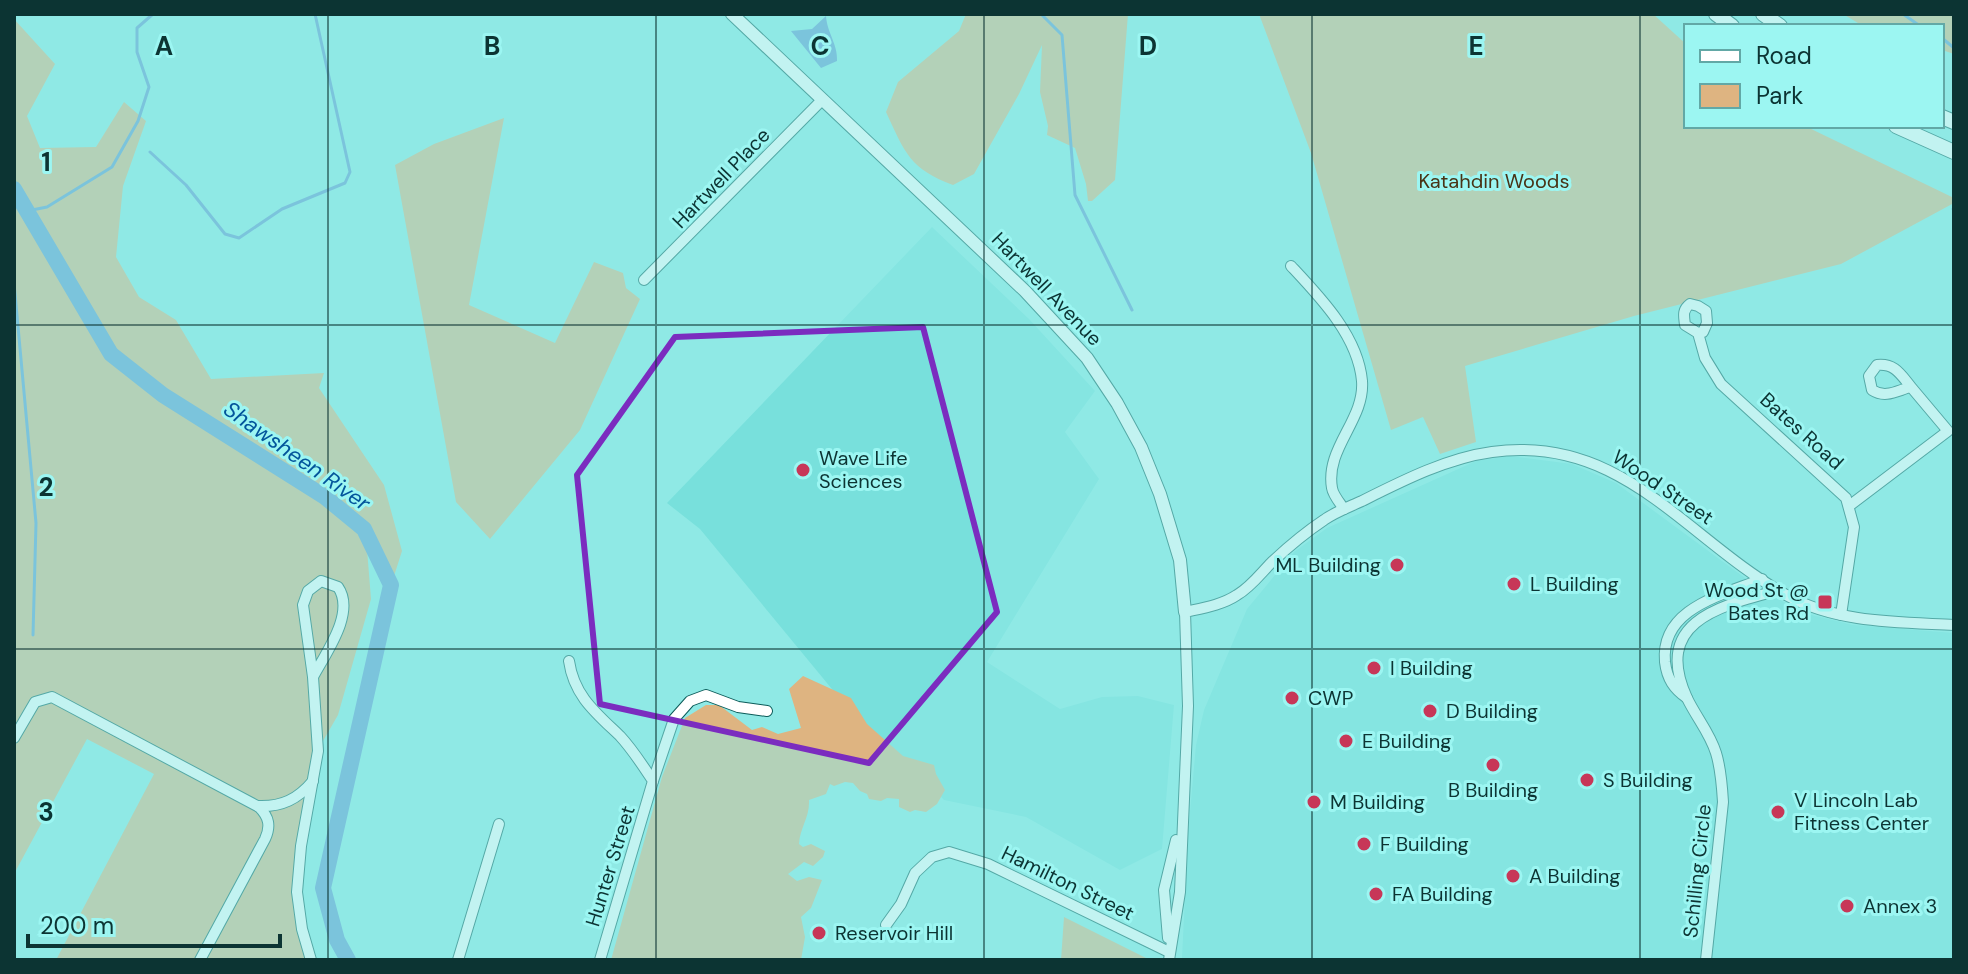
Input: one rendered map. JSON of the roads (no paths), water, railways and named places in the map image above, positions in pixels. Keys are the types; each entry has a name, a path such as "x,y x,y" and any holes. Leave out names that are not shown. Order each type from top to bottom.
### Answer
{"highway":[{"path":"1900,128 1954,152"}],"main road":[{"name":"Hartwell Avenue","path":"732,14 1017,282 1087,358 1129,425 1155,482 1180,560 1185,612"}],"street":[{"name":"Hartwell Place","path":"644,280 822,100"},
{"path":"1291,266 1339,324 1356,358 1362,382 1360,402 1333,465 1332,489 1344,509"},
{"name":"Bates Road","path":"1698,333 1705,358 1721,384 1835,485 1849,506"},
{"path":"1841,615 1854,527 1849,506 1951,434 1911,387"},
{"name":"Wood Street","path":"1185,612 1213,605 1240,593 1292,545 1326,518 1344,509 1469,457 1522,450 1566,453 1590,461 1638,488 1790,597 1841,615 1954,625"},
{"name":"Schilling Circle","path":"1687,698 1671,684 1666,670 1666,648 1674,626 1685,613 1702,602 1762,579"},
{"path":"311,960 302,929 297,892 301,846 318,751 313,677 303,605 308,591 321,581 338,587 344,607 336,632 313,677"},
{"name":"Schilling Circle","path":"1706,960 1723,802 1722,779 1716,751 1687,698 1677,656 1679,641 1688,629 1717,610 1779,590"},
{"name":"Hartwell Avenue","path":"1169,956 1180,892 1188,706 1185,612"},
{"path":"569,661 571,678 588,708 622,738 653,781"},
{"name":"Hunter Street","path":"600,960 674,719 690,701 706,695 738,707 767,711"},
{"path":"14,738 31,706 40,699 52,697 257,806 267,818 268,833 200,960"},
{"path":"257,806 290,802 314,779"},
{"name":"Hartwell Avenue","path":"1169,956 1164,890 1181,820"},
{"path":"458,960 499,824"},
{"name":"Hamilton Street","path":"886,925 901,904 915,873 932,857 949,852 988,864 1169,956"}],"waterway":[{"path":"27,211 47,207 112,167 138,121 149,87 137,52 137,28 153,14"},
{"path":"150,152 186,185 225,234 239,238 282,209 345,183 350,172 315,14"},
{"path":"1041,14 1062,35 1075,195 1132,310"},
{"path":"1903,14 1917,24"},
{"path":"1944,40 1954,48"},
{"name":"Shawsheen River","path":"14,189 111,354 163,395 325,497 364,529 391,585 323,888 337,940 348,960"},
{"name":"Shawsheen River","path":"14,283 36,523 33,635"}],"place":[{"name":"Wave Life Sciences","path":"803,470"},
{"name":"ML Building","path":"1397,565"},
{"name":"L Building","path":"1514,584"},
{"name":"Wood St @ Bates Rd","path":"1825,602"},
{"name":"I Building","path":"1374,668"},
{"name":"CWP","path":"1292,698"},
{"name":"D Building","path":"1430,711"},
{"name":"E Building","path":"1346,741"},
{"name":"B Building","path":"1493,765"},
{"name":"S Building","path":"1587,780"},
{"name":"M Building","path":"1314,802"},
{"name":"V Lincoln Lab Fitness Center","path":"1778,812"},
{"name":"F Building","path":"1364,844"},
{"name":"A Building","path":"1513,876"},
{"name":"FA Building","path":"1376,894"},
{"name":"Annex 3","path":"1847,906"},
{"name":"Reservoir Hill","path":"819,933"}],"park label":[{"name":"Katahdin Woods","path":"1494,181"}]}
